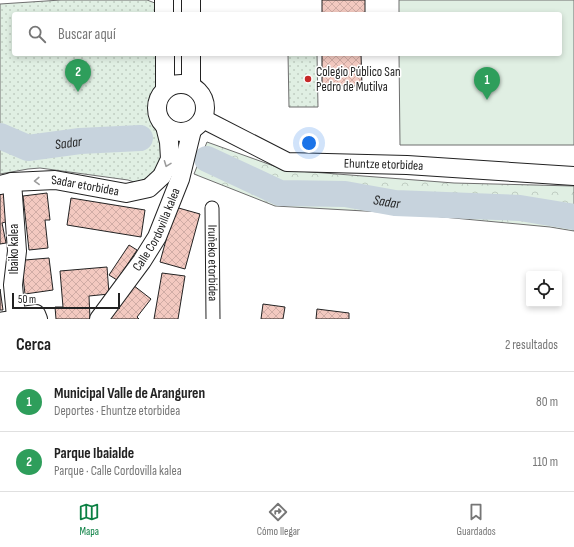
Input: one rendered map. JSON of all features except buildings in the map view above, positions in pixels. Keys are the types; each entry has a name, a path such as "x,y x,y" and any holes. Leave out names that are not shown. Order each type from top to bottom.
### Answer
{"street":[{"path":"164,0 164,12"},
{"path":"191,0 191,12"},
{"path":"164,56 165,89"},
{"path":"191,56 192,85"},
{"path":"177,83 192,85 201,92 206,108 197,125 178,132 171,130 159,119 157,112 158,100 165,89 177,83"},
{"name":"Ehuntze etorbidea","path":"197,125 287,162 407,165 574,176"},
{"name":"Calle Cordovilla kalea","path":"99,319 142,260 157,236 180,179 197,125"},
{"name":"Sadar etorbidea","path":"6,183 55,180 126,193 149,188 162,176 170,159 169,142 165,126"},
{"name":"Ibaiko kalea","path":"6,183 16,251 9,318"},
{"name":"Iruñeko etorbidea","path":"212,208 213,319"},
{"path":"9,318 36,314 38,319"}],"green space":[{"path":"61,0 147,0 160,5 160,12 12,12 12,56 160,56 160,85 152,98 150,110 159,127 162,156 159,167 150,176 137,183 128,180 40,168 0,174 0,4"},
{"path":"399,0 574,0 574,145 400,145 399,56 562,56 562,12 399,12"},
{"path":"288,56 317,56 318,107 289,107"},
{"path":"207,142 285,170 454,183 574,186 574,231 550,227 400,213 275,206 194,174"}],"waterway":[{"name":"Sadar","path":"0,136 28,148 80,141 140,138"},
{"name":"Sadar","path":"207,159 280,193 345,194 395,203 520,208 574,217"}],"place":[{"name":"Colegio Público San Pedro de Mutilva","path":"308,79"},
{"name":"Parque Ibaialde","path":"78,92"},
{"name":"Municipal Valle de Aranguren","path":"487,100"}]}
